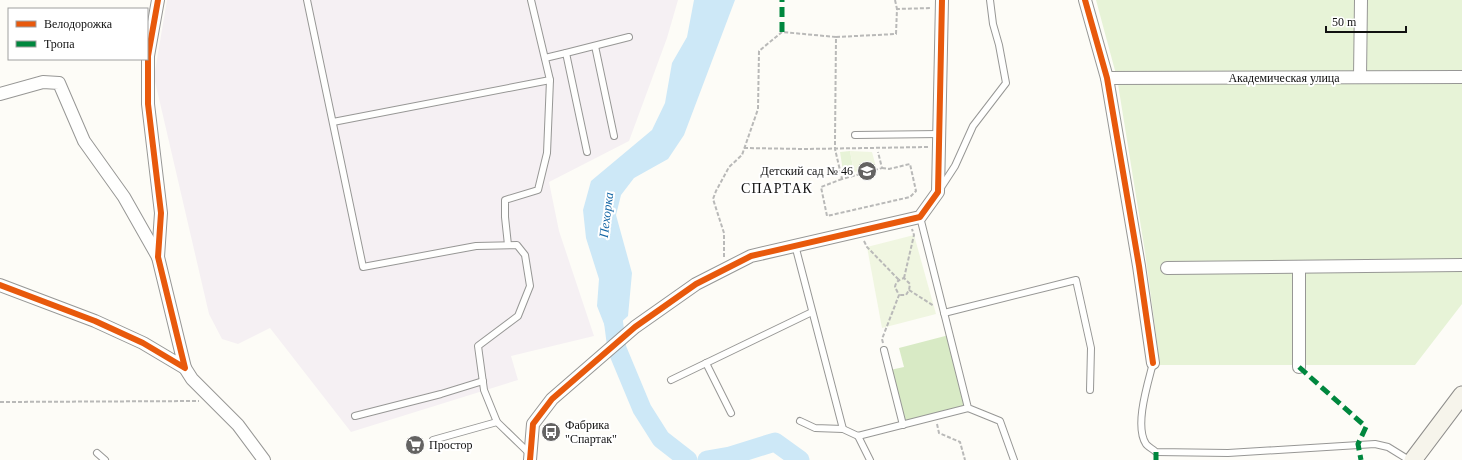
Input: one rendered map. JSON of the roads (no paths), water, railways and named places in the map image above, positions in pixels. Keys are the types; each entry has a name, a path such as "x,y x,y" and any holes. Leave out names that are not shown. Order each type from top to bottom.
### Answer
{"main road":[{"path":"1413,460 1462,395"}],"street":[{"path":"158,0 148,56 148,104 161,213 158,257"},
{"path":"1085,0 1107,78 1139,266 1153,363"},
{"path":"1360,77 1361,0"},
{"path":"530,457 533,424 552,399 635,328 696,284 751,256 915,218 938,192 942,4"},
{"name":"Академическая улица","path":"1107,78 1462,77"},
{"path":"0,94 43,82 59,83 84,141 124,197 158,257 185,368 192,379 238,425 264,460"},
{"path":"1167,268 1462,265"},
{"path":"1299,267 1299,367"},
{"path":"0,285 95,321 143,343 185,368"}],"lane":[{"path":"307,0 363,267 476,246 517,245 525,255 530,286 518,316 478,346 484,390 497,422 530,457"},
{"path":"508,245 505,200 538,190 547,153 550,80 531,0"},
{"path":"938,192 955,166 973,126 1006,83 999,45 993,24 990,0"},
{"path":"545,58 629,37"},
{"path":"595,46 614,136"},
{"path":"566,53 587,152"},
{"path":"333,122 550,80"},
{"path":"855,135 939,140"},
{"path":"915,218 944,313 968,408"},
{"path":"795,245 843,430"},
{"path":"944,313 1076,280 1091,348 1090,390"},
{"path":"671,380 812,312"},
{"path":"884,350 903,425"},
{"path":"706,363 731,413"},
{"path":"1153,363 1142,410 1142,429 1146,444 1156,452 1228,453 1375,444 1388,447 1409,460"},
{"path":"355,416 441,394 483,381"},
{"path":"800,421 815,428 843,430 858,436 968,408 1000,421 1014,460"},
{"path":"433,440 497,422"},
{"path":"858,436 870,460"},
{"path":"97,453 104,460"}],"water":[{"path":"694,0 735,0 684,135 668,159 634,178 621,195 616,215 632,273 628,316 608,334 597,306 599,279 586,238 583,210 591,181 652,130 665,103 672,63 687,37"}],"waterway":[{"name":"Пехорка","path":"611,303 617,349 642,409 661,439 688,460"},
{"name":"Пехорка","path":"707,460 730,456 775,442 800,460"}],"place":[{"name":"Детский сад № 46","path":"867,171"},
{"name":"Фабрика \"Спартак\"","path":"551,432"},
{"name":"Простор","path":"415,445"}],"district":[{"name":"СПАРТАК","path":"777,188"}]}
